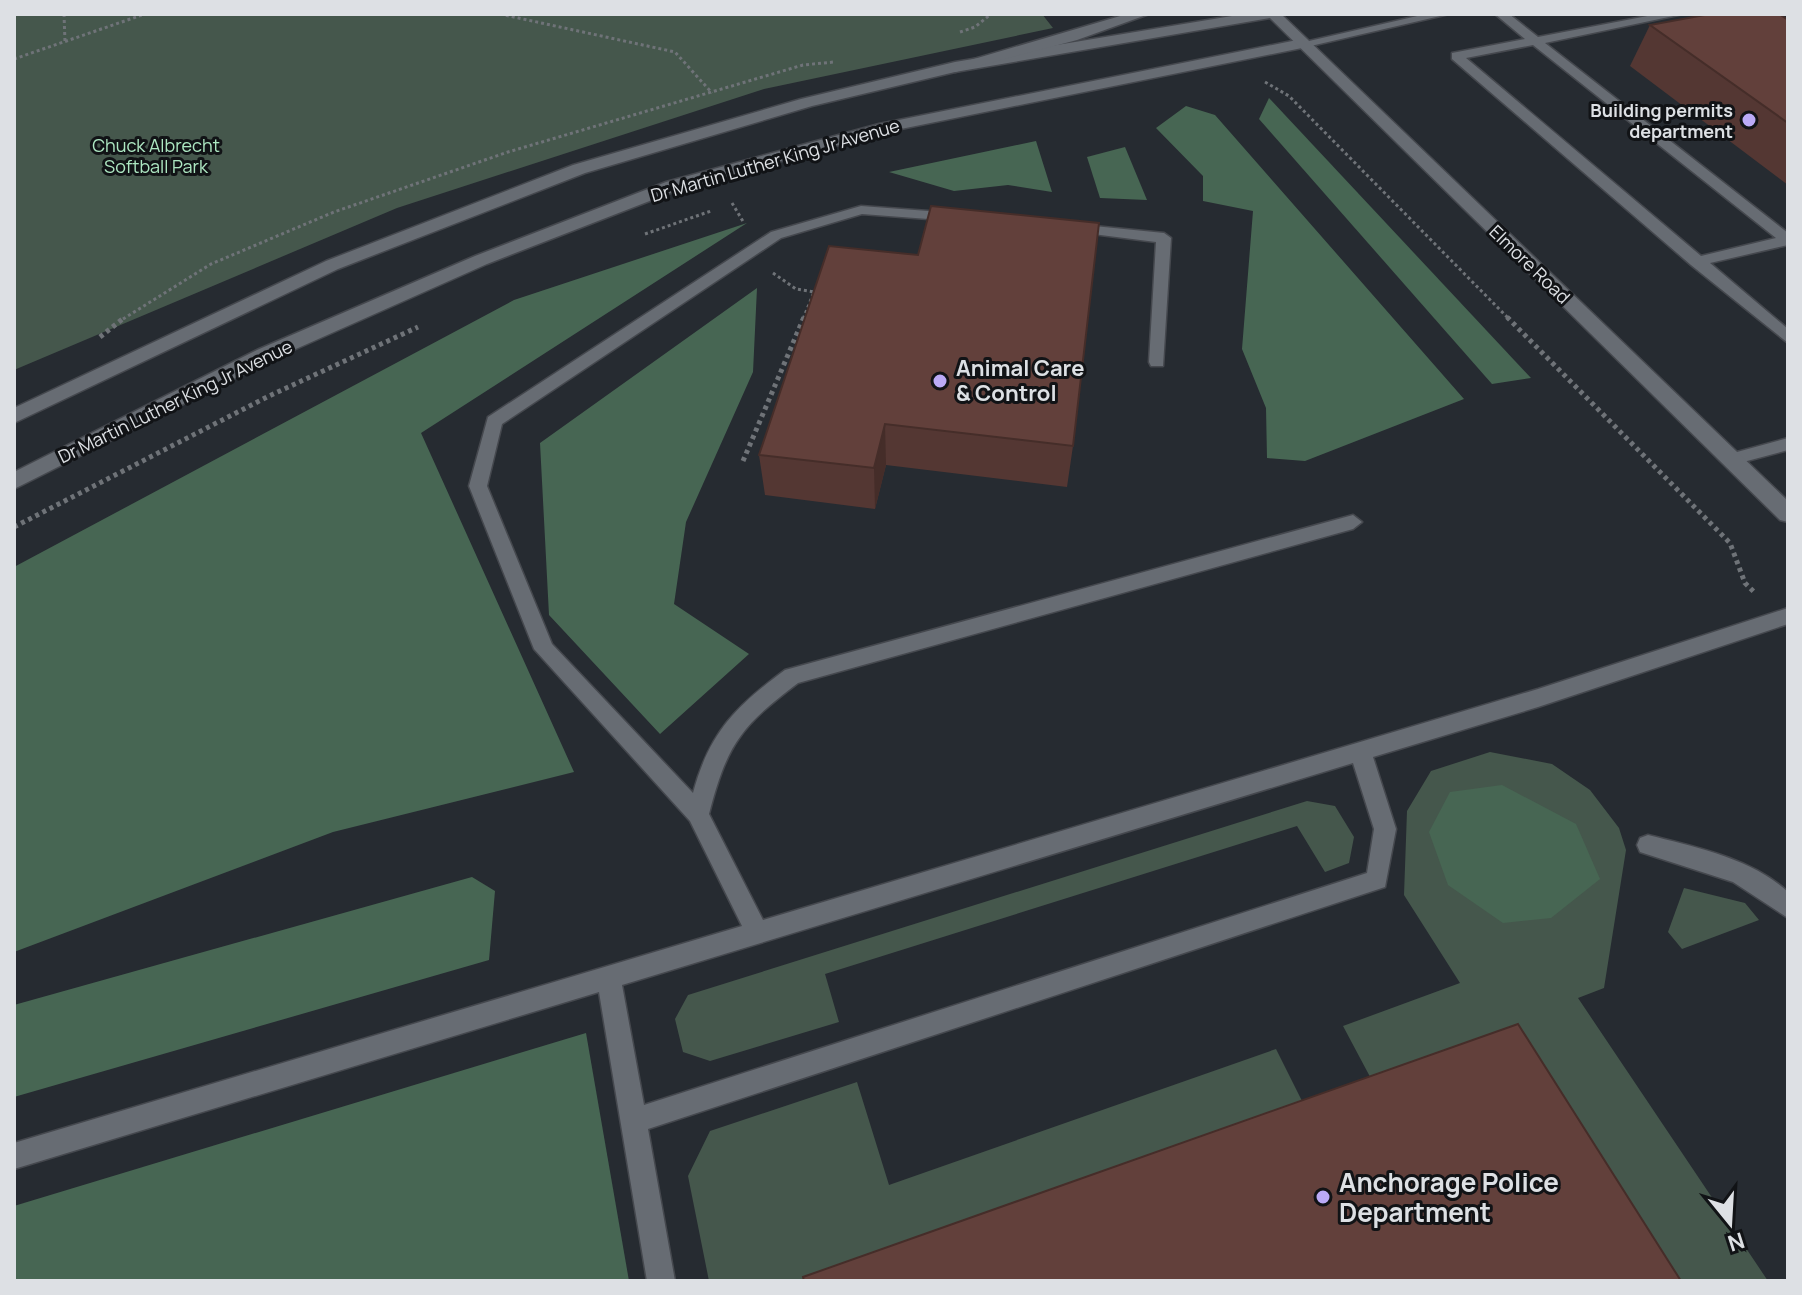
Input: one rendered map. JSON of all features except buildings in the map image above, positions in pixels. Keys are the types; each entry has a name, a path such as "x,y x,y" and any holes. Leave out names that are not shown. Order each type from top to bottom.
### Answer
{"street":[{"path":"955,67 1072,37 1142,14"},
{"name":"Dr Martin Luther King Jr Avenue","path":"14,416 332,265 579,169 807,102 955,67 1271,14"},
{"name":"Elmore Road","path":"1271,14 1788,514"},
{"name":"Dr Martin Luther King Jr Avenue","path":"14,481 264,355 481,260 672,186 879,129 1302,44"}],"lane":[{"name":"Dr Martin Luther King Jr Avenue","path":"1302,44 1443,14"},
{"path":"1501,14 1788,240"},
{"path":"1677,14 1456,56 1788,338"},
{"path":"756,931 698,814 544,649 478,486 494,421 776,235 861,210 972,219"},
{"path":"1062,227 1164,238 1157,362"},
{"path":"1696,262 1788,240"},
{"path":"1732,459 1788,444"},
{"path":"698,814 713,757 740,715 792,676 1353,522"},
{"path":"14,1156 1538,698 1784,617"},
{"path":"634,1121 1377,880 1385,829 1360,751"},
{"path":"1648,845 1713,862 1778,896 1788,907"},
{"path":"609,978 661,1281"}],"path":[{"path":"64,14 65,42"},
{"path":"14,59 145,14"},
{"path":"500,14 675,52 712,93"},
{"path":"1263,80 1289,96 1730,543 1745,583 1784,617"},
{"path":"630,239 746,198"},
{"path":"732,203 771,272 796,289 814,292 743,461"},
{"path":"14,527 269,396 428,322"}],"green space":[{"name":"Chuck Albrecht Softball Park","path":"14,14 1042,14 1053,28 764,89 397,208 14,370"},
{"path":"1269,98 1531,378 1492,384 1259,119"},
{"path":"1186,106 1215,115 1464,399 1305,461 1267,458 1266,408 1242,349 1253,211 1203,201 1203,176 1156,128"},
{"path":"1036,141 1052,192 1008,185 954,191 889,172"},
{"path":"1125,147 1147,200 1100,198 1087,157"},
{"path":"747,223 421,433 574,772 333,832 14,952 14,567 514,300"},
{"path":"757,288 753,372 686,522 674,604 749,654 660,734 549,615 540,443"},
{"path":"1490,752 1552,764 1590,790 1619,828 1626,850 1604,988 1578,998 1768,1281 1626,1281 1376,1088 1343,1026 1460,983 1404,895 1407,811 1431,771"},
{"path":"1502,785 1576,824 1600,879 1551,918 1503,923 1448,885 1429,832 1450,792"},
{"path":"1307,801 1335,806 1354,837 1349,863 1325,872 1297,826 825,974 839,1022 710,1061 683,1052 675,1019 688,995"},
{"path":"472,877 495,891 489,960 14,1097 14,1005"},
{"path":"1684,888 1745,903 1759,920 1682,949 1668,932"},
{"path":"586,1033 629,1281 14,1281 14,1206"},
{"path":"1276,1049 1308,1113 835,1281 709,1281 688,1176 710,1131 857,1082 889,1185"}],"place":[{"name":"Building permits department","path":"1749,120"},
{"name":"Animal Care & Control","path":"940,381"},
{"name":"Anchorage Police Department","path":"1323,1197"}]}
